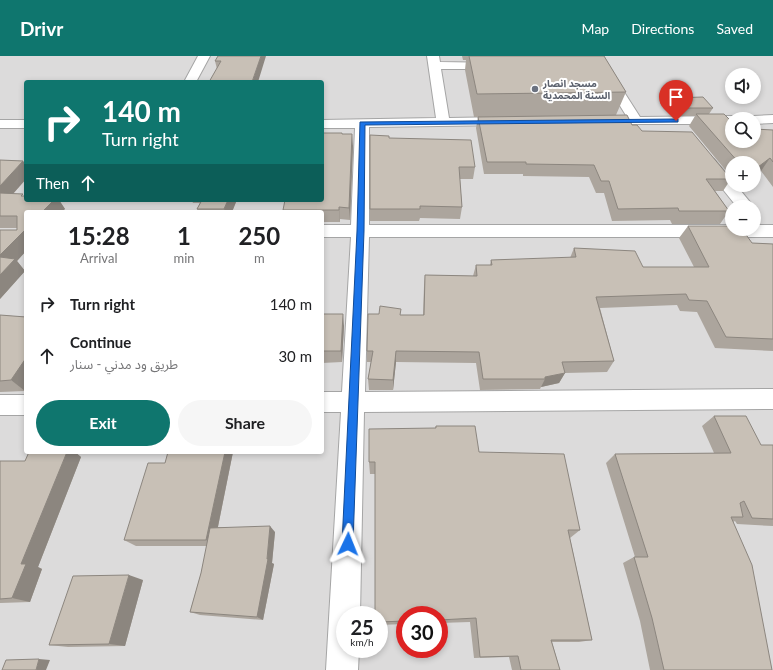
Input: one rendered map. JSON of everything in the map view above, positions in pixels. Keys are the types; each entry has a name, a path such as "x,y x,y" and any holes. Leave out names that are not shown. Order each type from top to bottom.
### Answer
{"street":[{"path":"191,80 204,56"},
{"path":"584,64 597,60 636,121"},
{"path":"443,122 434,61 508,65"},
{"path":"761,120 773,119"},
{"path":"324,124 520,121"},
{"path":"589,121 636,121 681,126 725,121"},
{"path":"2,126 24,124"},
{"path":"342,670 360,231 362,124"},
{"path":"699,150 740,200"},
{"path":"761,223 771,234"},
{"path":"324,231 771,234"},
{"path":"324,402 773,399"},
{"path":"0,405 24,404"}],"shaded area":[{"path":"0,56 773,56 773,670 0,670"}],"building":[{"path":"218,56 261,56 253,80 210,80 221,61 215,61"},
{"path":"469,56 604,56 626,92 477,94"},
{"path":"703,97 713,108 680,108 672,98"},
{"path":"696,114 725,115 725,147"},
{"path":"627,115 632,125 637,125 642,131 692,132 725,172 725,179 706,179 725,205 725,211 679,211 678,208 618,209 609,181 601,181 594,165 487,162 478,117"},
{"path":"761,129 773,130 773,162 770,158 761,165 761,156 733,156 726,148 761,148"},
{"path":"324,133 352,134 349,208 339,207 339,210 283,210 285,202 324,202"},
{"path":"370,135 389,136 389,138 471,140 475,167 459,167 462,207 420,206 420,209 370,209"},
{"path":"0,160 23,161 0,186"},
{"path":"0,193 23,194 21,196 24,196 24,202 52,202 44,210 24,210 24,231 0,255 0,230 17,230 17,216 0,216"},
{"path":"201,202 227,202 224,209 197,209"},
{"path":"688,226 725,226 725,236 747,236 752,243 773,244 773,339 726,337 707,301 689,300 686,294 596,297 614,361 562,362 565,373 545,377 545,379 483,379 479,352 396,351 393,380 368,379 373,351 367,351 368,314 379,314 380,306 401,309 400,315 424,315 425,275 477,276 476,265 492,265 491,260 576,257 574,248 635,251 643,267 709,267"},
{"path":"0,257 15,259 0,275"},
{"path":"324,314 343,314 341,351 324,351"},
{"path":"0,315 24,317 24,361 11,380 0,381"},
{"path":"714,416 746,416 761,445 773,445 773,519 752,518 744,501 740,503 743,517 731,517 752,565 772,670 664,670 652,618 634,557 648,557 615,454 731,453"},
{"path":"436,426 475,426 479,452 564,454 580,530 568,530 592,640 551,640 560,670 521,670 518,656 480,657 476,618 448,620 448,606 396,606 396,621 388,622 388,606 375,606 375,462 369,462 369,429 436,428"},
{"path":"28,454 66,454 21,564 26,564 12,598 0,599 0,461 25,461"},
{"path":"167,454 225,454 206,540 124,540 148,463 165,463"},
{"path":"270,526 268,559 257,617 190,612 201,573 210,528"},
{"path":"129,575 109,644 49,645 73,576"},
{"path":"39,659 36,670 2,670 6,660"}],"place":[{"name":"مسجد انصار السنة المحمدية","path":"535,89"}],"route":[{"path":"348,544 352,402 360,231 362,124 443,122 676,121"}]}
